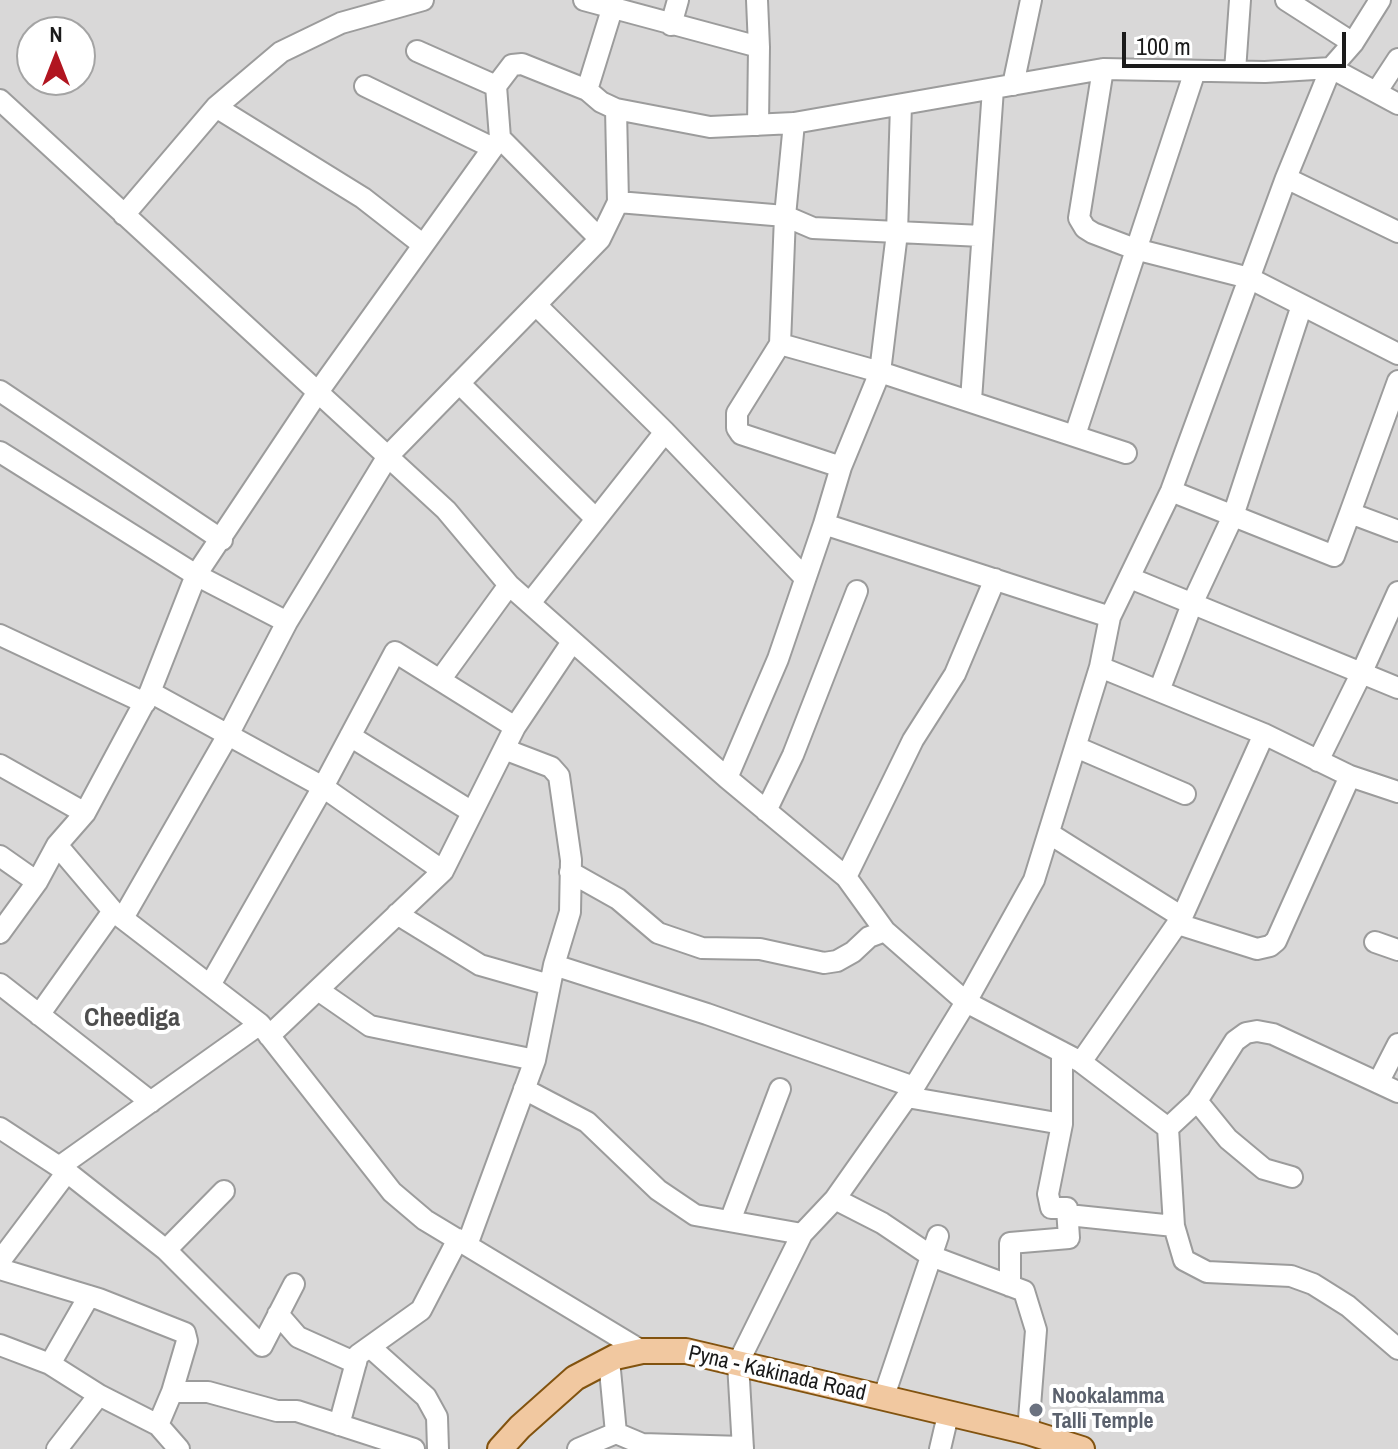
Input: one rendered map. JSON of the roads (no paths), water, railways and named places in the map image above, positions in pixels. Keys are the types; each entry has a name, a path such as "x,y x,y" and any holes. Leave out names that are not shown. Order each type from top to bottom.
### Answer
{"main road":[{"name":"Pyna - Kakinada Road","path":"500,1449 575,1378 609,1360 642,1351 686,1351 1082,1449"}],"street":[{"path":"124,215 216,107 281,52 341,23 423,0"},
{"path":"586,0 759,47"},
{"path":"671,25 678,0"},
{"path":"757,0 758,125"},
{"path":"971,400 982,236 1003,87 1031,0"},
{"path":"1235,71 1240,0"},
{"path":"1286,0 1353,43"},
{"path":"578,1449 616,1433 642,1444 743,1448 738,1363 802,1234 835,1199 910,1092 966,1002 1034,880 1100,667 1110,617 1171,491 1286,178 1331,68 1353,43 1380,0"},
{"path":"587,90 613,6"},
{"path":"417,51 496,86"},
{"path":"1377,91 1398,59"},
{"path":"0,933 37,882 57,845 85,813 148,698 196,575 318,392 497,143 496,86 512,65 522,64 587,90 616,109 710,127 794,123 1103,69 1235,71 1331,68 1398,104"},
{"path":"1103,69 1079,218 1085,228 1135,249 1249,278 1398,354"},
{"path":"1075,435 1195,71"},
{"path":"365,86 497,143 600,239"},
{"path":"0,100 446,510 509,585 727,778 846,877 885,931 966,1002 1081,1062 1168,1128 1174,1226 1184,1260 1207,1272 1291,1276 1313,1284 1348,1306 1398,1349"},
{"path":"727,778 778,659 841,467 880,372 897,233 901,105"},
{"path":"216,107 363,198 422,244"},
{"path":"39,1015 118,914 228,735 287,622 388,456 600,239 618,202 616,109"},
{"path":"794,123 785,216 780,344 737,413 737,428 741,434 841,467"},
{"path":"1286,178 1398,232"},
{"path":"618,202 785,216 813,228 982,236"},
{"path":"536,305 665,432 805,578"},
{"path":"1159,691 1192,604 1233,516 1302,305"},
{"path":"780,344 971,400 1126,453"},
{"path":"1171,491 1334,556 1398,381"},
{"path":"459,383 596,519"},
{"path":"0,391 222,540"},
{"path":"530,603 665,432"},
{"path":"0,452 196,575 287,622"},
{"path":"1350,513 1398,531"},
{"path":"824,524 1110,617"},
{"path":"1130,578 1398,688"},
{"path":"846,877 913,740 955,674 995,579"},
{"path":"440,680 509,585"},
{"path":"766,811 793,755 857,591"},
{"path":"1318,761 1398,592"},
{"path":"0,635 228,735 323,787 443,871"},
{"path":"0,1261 9,1230 63,1170 151,1102 264,1030 318,990 443,871 515,727 572,642"},
{"path":"210,985 323,787 395,652 515,727"},
{"path":"1100,667 1264,734 1350,776 1398,792"},
{"path":"1081,1062 1180,921 1264,734"},
{"path":"350,736 472,812"},
{"path":"1076,747 1185,794"},
{"path":"339,1425 358,1355 421,1310 462,1242 535,1060 552,975 570,912 570,872 559,776 551,767 504,749"},
{"path":"0,765 85,813"},
{"path":"1050,834 1180,921 1257,949 1276,941 1350,776"},
{"path":"57,845 118,914 264,1030 392,1192 425,1220 642,1351"},
{"path":"0,856 37,882"},
{"path":"570,872 618,899 658,933 702,948 760,949 824,963 837,961 869,937 885,931"},
{"path":"397,914 480,965 552,975 707,1014 910,1092 1062,1124"},
{"path":"1375,942 1398,950"},
{"path":"2,989 151,1102"},
{"path":"318,990 370,1026 535,1060"},
{"path":"1168,1128 1197,1101 1235,1041 1246,1033 1257,1031 1273,1034 1398,1092"},
{"path":"1379,1081 1398,1044"},
{"path":"1010,1286 1010,1243 1069,1238 1067,1208 1051,1208 1048,1194 1062,1124 1062,1052"},
{"path":"524,1089 587,1122 658,1190 695,1215 802,1234"},
{"path":"730,1221 780,1089"},
{"path":"1197,1101 1228,1139 1255,1162 1264,1169 1292,1177"},
{"path":"0,1128 63,1170 166,1250 262,1346 294,1284"},
{"path":"166,1250 224,1191"},
{"path":"835,1199 882,1223 931,1256 1024,1291 1036,1330 1043,1440"},
{"path":"1068,1215 1174,1226"},
{"path":"883,1399 938,1236"},
{"path":"0,1269 89,1296 185,1333 187,1341 172,1392 158,1425"},
{"path":"50,1364 89,1296"},
{"path":"278,1314 298,1337 356,1363"},
{"path":"0,1345 50,1364 99,1395 158,1425 179,1449"},
{"path":"370,1347 426,1397 437,1417 438,1449"},
{"path":"609,1360 616,1433"},
{"path":"172,1392 208,1392 277,1411 297,1411 414,1449"},
{"path":"57,1449 99,1395"},
{"path":"940,1449 948,1415"}],"place":[{"name":"Nookalamma Talli Temple","path":"1036,1410"}],"district":[{"name":"Cheediga","path":"132,1019"}]}
